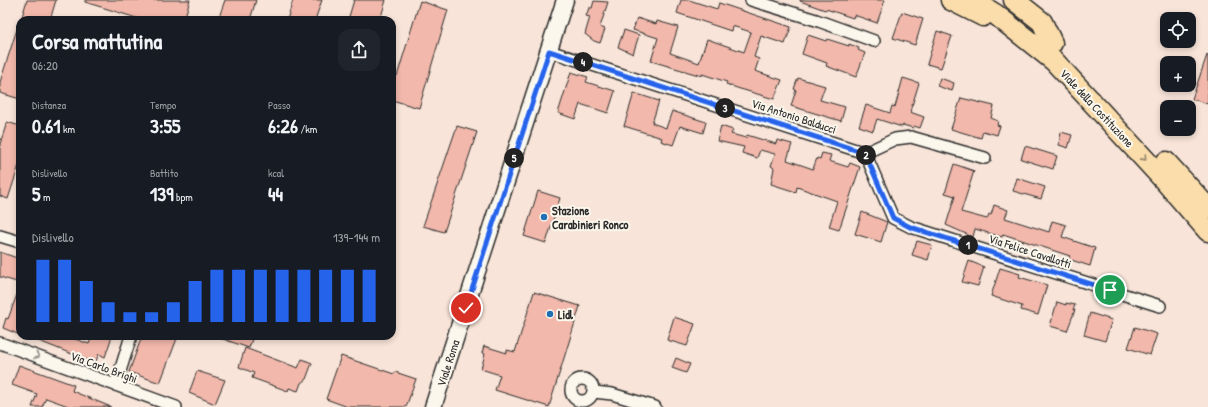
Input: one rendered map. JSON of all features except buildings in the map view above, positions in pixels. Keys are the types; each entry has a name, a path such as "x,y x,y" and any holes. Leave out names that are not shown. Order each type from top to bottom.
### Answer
{"highway":[{"path":"951,0 984,17 1031,52 1053,52 1042,22 1014,0"},
{"name":"Viale della Costituzione","path":"972,0 1053,52 1208,231"},
{"name":"Viale della Costituzione","path":"999,0 1150,145 1208,208"}],"main road":[{"name":"Viale Roma","path":"433,407 565,0"}],"street":[{"path":"751,0 816,20 874,41"},
{"name":"Via Antonio Balducci","path":"549,51 865,153"},
{"path":"865,153 895,139 911,137 985,158"},
{"name":"Via Felice Cavallotti","path":"865,153 893,218 910,227 1160,306"},
{"path":"0,236 16,241"},
{"path":"116,384 130,340"},
{"name":"Via Carlo Brighi","path":"0,343 176,407"},
{"path":"584,379 590,382 594,392 588,400 576,404 571,388 577,380 584,379"},
{"path":"594,392 612,394 655,407"}],"place":[{"name":"Stazione Carabinieri Ronco","path":"544,217"},
{"name":"Lidl","path":"550,314"}],"route":[{"path":"466,308 549,51 865,153 893,218 910,227 1110,290"}]}
